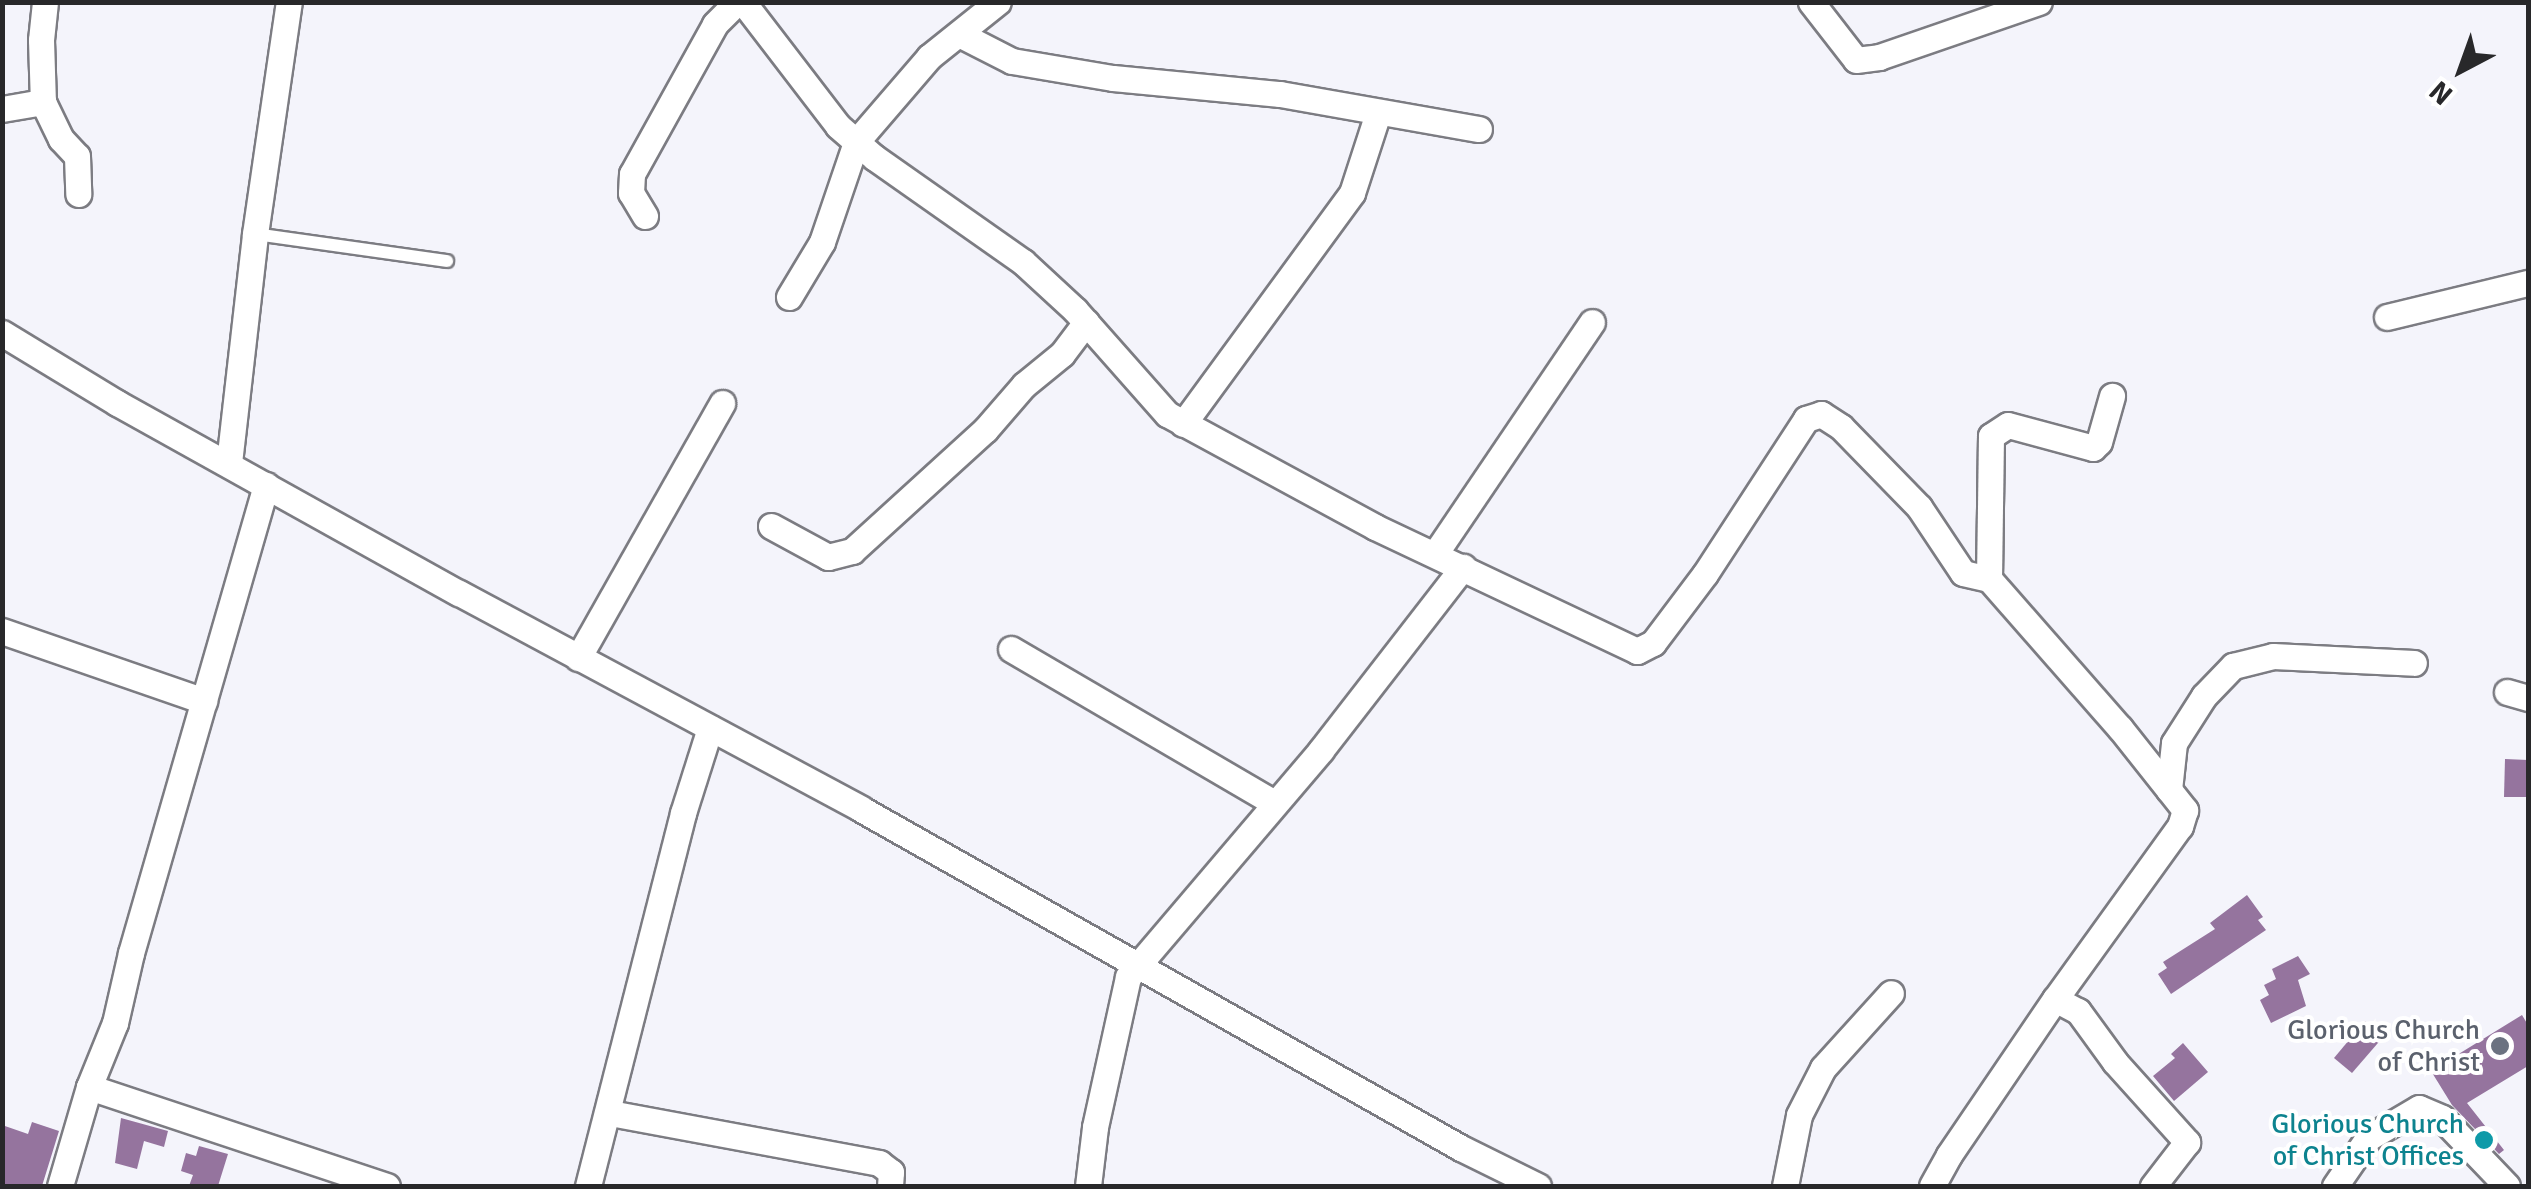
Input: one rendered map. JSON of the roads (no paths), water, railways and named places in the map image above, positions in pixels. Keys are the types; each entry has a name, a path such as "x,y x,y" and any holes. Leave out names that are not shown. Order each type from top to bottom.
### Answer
{"street":[{"path":"46,2 41,40 43,102 60,139 78,156 78,194"},
{"path":"229,462 255,234 290,2"},
{"path":"645,216 632,194 632,174 714,24 740,2 838,126 1023,262 1086,322 1140,389 1183,424 1435,554 1637,652 1643,650 1705,574 1799,428 1821,414 1841,427 1919,507 1963,573 1989,579 2185,810 2180,826 2055,999 1948,1156 1932,1186"},
{"path":"790,296 828,228 856,142 929,57 998,2"},
{"path":"1811,2 1856,60 1879,57 2039,2"},
{"path":"960,34 1012,61 1112,78 1280,94 1479,129"},
{"path":"2,109 43,102"},
{"path":"1183,424 1352,193 1378,113"},
{"path":"2387,317 2528,282"},
{"path":"771,526 828,557 852,551 985,430 1024,385 1062,354 1086,322"},
{"path":"1435,554 1592,322"},
{"path":"2,334 117,403 578,658 1140,963 1460,1148 1538,1186"},
{"path":"1989,579 1990,436 2008,425 2092,448 2099,442 2112,396"},
{"path":"578,658 722,403"},
{"path":"60,1186 89,1087 114,1023 266,485"},
{"path":"1088,1186 1095,1127 1128,977 1321,750 1463,567"},
{"path":"2,631 204,701"},
{"path":"1011,649 1274,802"},
{"path":"2169,790 2174,744 2204,696 2234,666 2273,656 2414,662"},
{"path":"588,1186 610,1113 683,812 710,728"},
{"path":"1785,1186 1785,1167 1799,1115 1823,1068 1890,993"},
{"path":"2055,999 2078,1011 2115,1062 2186,1142 2153,1186"},
{"path":"89,1087 387,1186"},
{"path":"2335,1186 2368,1138 2419,1108 2442,1118 2508,1186"},
{"path":"610,1113 879,1163 890,1172 890,1186"}],"lane":[{"path":"255,234 447,261"}],"place":[{"name":"Glorious Church of Christ","path":"2500,1046"},
{"name":"Glorious Church of Christ Offices","path":"2484,1140"}]}
